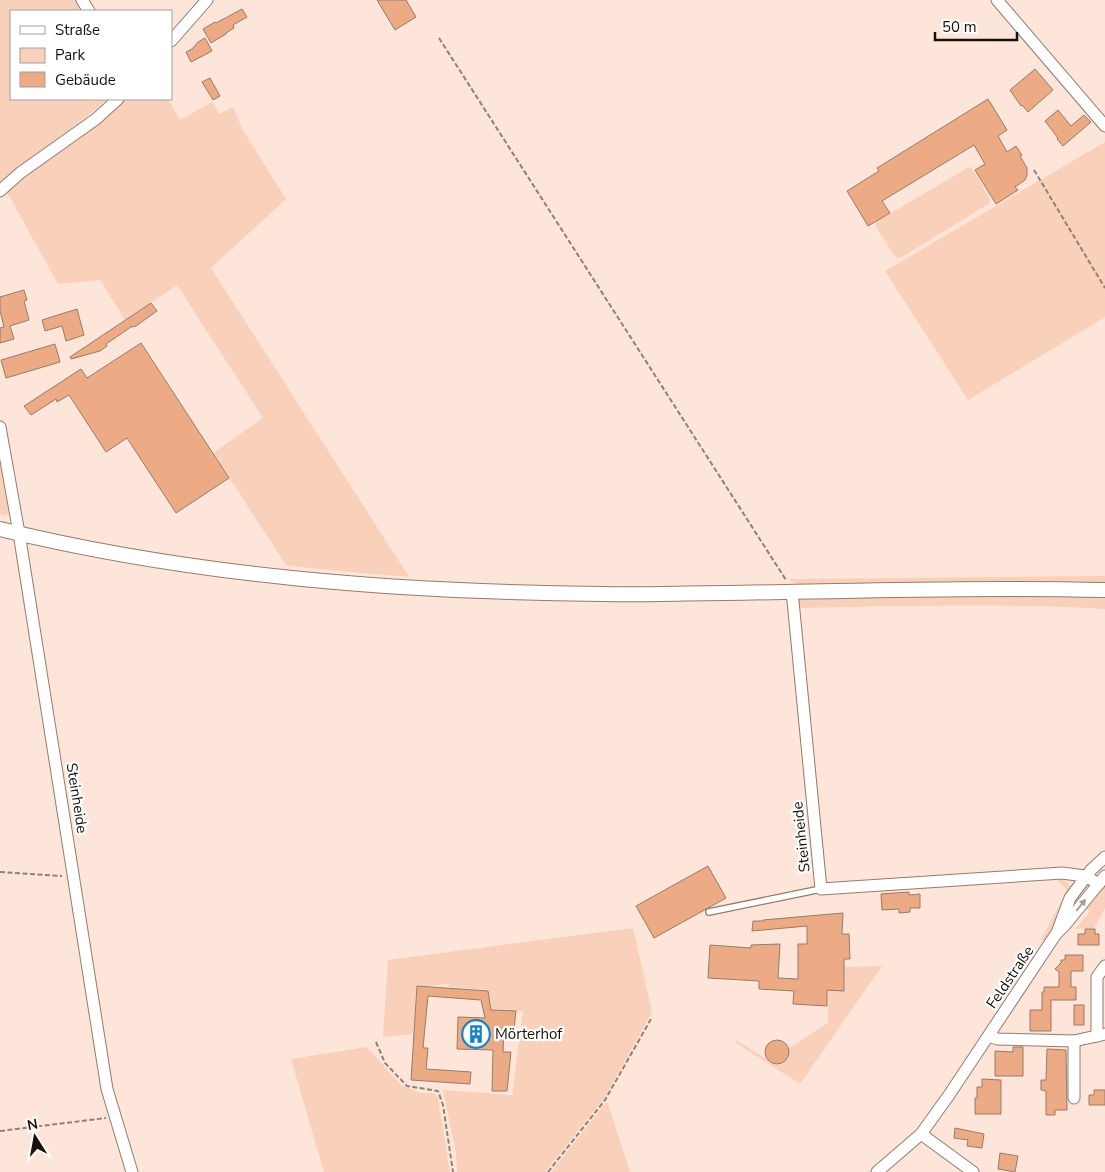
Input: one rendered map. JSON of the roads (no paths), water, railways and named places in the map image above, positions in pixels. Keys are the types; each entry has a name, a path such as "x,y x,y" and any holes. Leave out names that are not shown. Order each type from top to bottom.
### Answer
{"street":[{"path":"172,40 207,0"},
{"path":"997,0 1105,126"},
{"path":"0,192 20,173 96,119 117,100"},
{"name":"Steinheide","path":"0,427 19,533 107,1089 132,1172"},
{"path":"0,529 159,562 367,585 487,592 605,594 1010,588 1105,590"},
{"name":"Steinheide","path":"791,592 821,889 1062,873 1102,880"},
{"name":"Feldstraße","path":"1056,934 1070,898 1085,876 1105,857"},
{"name":"Feldstraße","path":"877,1172 921,1134 1056,934 1102,880"},
{"path":"988,1036 997,1039 1074,1041 1101,1035 1097,977 1105,966"},
{"path":"1074,1041 1074,1098"},
{"path":"921,1134 973,1172"}],"lane":[{"path":"709,912 821,889"}],"place":[{"name":"Mörterhof","path":"476,1034"}]}
